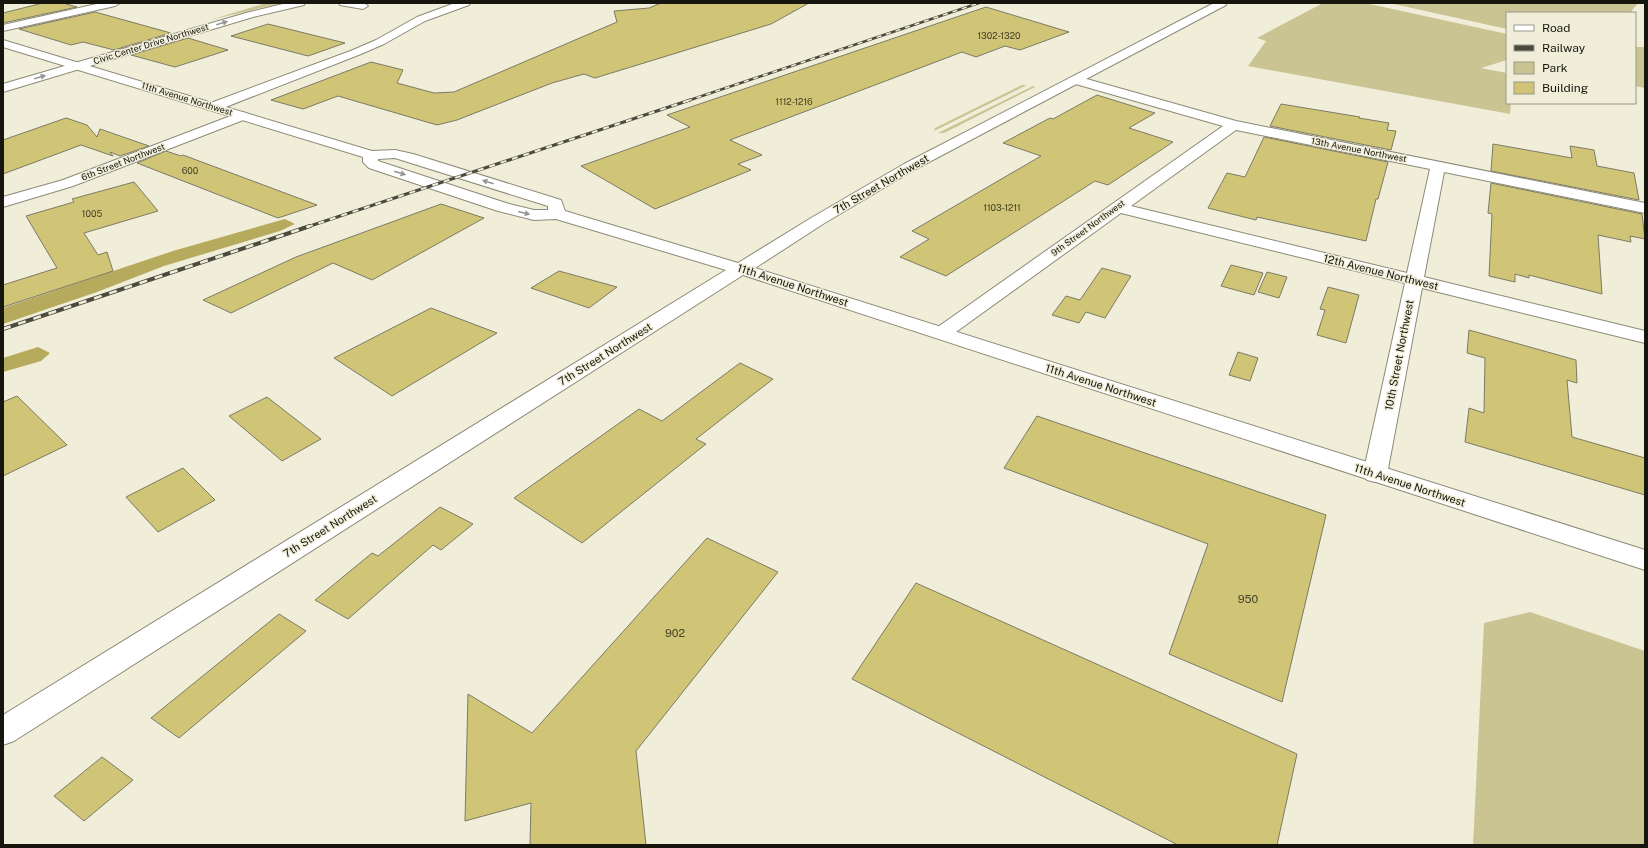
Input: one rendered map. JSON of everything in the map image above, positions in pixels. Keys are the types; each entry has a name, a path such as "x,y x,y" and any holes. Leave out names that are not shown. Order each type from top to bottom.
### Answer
{"main road":[{"path":"3,28 72,11 115,3"},
{"name":"Civic Center Drive Northwest","path":"3,88 78,60 250,15 304,3"},
{"path":"344,3 363,6 360,3"},
{"path":"213,107 357,52 397,33 421,19 465,3"},
{"name":"7th Street Northwest","path":"3,731 823,217 909,167 1222,3"},
{"name":"Civic Center Drive Northwest","path":"206,16 229,10"},
{"name":"11th Avenue Northwest","path":"3,44 57,60 78,60 213,107 371,155 370,162 374,165 504,208 534,215 557,214 741,269 1645,560"},
{"path":"17,72 57,60"},
{"name":"13th Avenue Northwest","path":"1076,80 1234,125 1645,208"},
{"name":"6th Street Northwest","path":"3,202 68,183 241,116"},
{"name":"9th Street Northwest","path":"942,333 1234,125"},
{"name":"10th Street Northwest","path":"1375,474 1438,166"},
{"name":"12th Avenue Northwest","path":"1117,207 1645,337"}],"green space":[{"path":"266,3 282,3 210,20"},
{"path":"1323,3 1365,3 1506,34 1506,60 1481,68 1506,73 1506,104 1511,104 1510,114 1248,66 1266,41 1257,38"},
{"path":"1389,3 1638,3 1631,12 1506,12 1506,29"},
{"path":"1636,47 1645,47 1645,88 1636,86"},
{"path":"1022,85 1027,85 934,131 935,128"},
{"path":"1033,86 1035,87 944,133 938,133"},
{"path":"1530,612 1645,651 1645,845 1473,845 1484,623"}],"shaded area":[{"path":"285,219 295,224 280,231 164,266 97,292 3,324 3,308 173,251"},
{"path":"38,347 50,353 41,361 3,372 3,358"}],"building":[{"path":"43,3 63,3 77,7 3,23 3,13"},
{"path":"661,3 809,3 771,24 595,78 584,74 552,83 457,120 437,125 338,96 303,109 271,100 371,62 403,70 397,83 434,93 454,92 617,22 614,11 649,8"},
{"path":"986,7 1069,32 1020,50 1005,46 976,57 962,52 730,140 762,155 738,164 751,170 655,209 581,166 690,127 667,115"},
{"path":"95,12 171,33 114,50 83,42 71,45 19,29"},
{"path":"268,24 345,43 308,56 231,36"},
{"path":"188,38 228,50 175,67 131,55"},
{"path":"1097,95 1155,113 1129,128 1173,142 1108,185 1095,181 946,276 900,257 929,239 912,231 1041,156 1003,143 1050,118 1053,119"},
{"path":"1281,104 1389,123 1387,130 1396,131 1391,150 1270,126"},
{"path":"66,118 87,125 97,137 100,129 149,146 120,156 110,152 113,156 81,145 3,174 3,140"},
{"path":"1264,137 1388,162 1378,199 1376,199 1366,241 1257,217 1256,220 1208,208 1227,173 1245,177"},
{"path":"1493,144 1572,158 1570,146 1594,150 1597,166 1634,173 1639,200 1491,171"},
{"path":"166,151 181,156 183,155 317,205 278,218 137,163"},
{"path":"134,182 158,211 84,233 98,255 107,252 113,271 3,307 3,285 57,268 26,216 74,202 72,199"},
{"path":"1491,183 1642,214 1645,239 1630,236 1631,242 1598,235 1602,294 1529,275 1529,278 1515,274 1515,282 1489,276 1492,214 1488,213"},
{"path":"441,204 484,218 372,280 333,263 231,313 203,300 296,257"},
{"path":"1231,265 1263,273 1254,295 1221,286"},
{"path":"1102,268 1131,276 1105,318 1086,312 1079,323 1052,315 1066,296 1080,300"},
{"path":"559,271 617,287 589,308 531,288"},
{"path":"1267,272 1287,277 1279,298 1258,292"},
{"path":"1328,287 1359,295 1346,343 1317,335 1325,310 1320,309"},
{"path":"431,308 497,333 392,396 334,358"},
{"path":"1469,330 1576,360 1577,383 1567,380 1572,437 1645,458 1645,495 1465,442 1469,408 1484,413 1485,358 1467,353"},
{"path":"1238,352 1258,358 1250,381 1229,375"},
{"path":"740,363 773,379 696,439 706,444 582,543 514,498 639,409 662,421"},
{"path":"17,396 67,445 3,476 3,402"},
{"path":"267,397 321,439 282,461 229,416"},
{"path":"1037,416 1326,515 1282,702 1169,654 1208,544 1004,468"},
{"path":"183,468 215,500 158,532 126,497"},
{"path":"440,507 473,524 441,550 433,545 348,619 315,600 372,553 378,556"},
{"path":"707,538 778,572 636,751 646,845 530,845 531,803 465,821 468,694 532,733"},
{"path":"916,583 1297,754 1277,845 1178,845 852,679"},
{"path":"279,614 306,631 179,738 151,718"},
{"path":"102,757 133,780 84,821 54,796"}],"railway":[{"path":"688,101 979,3"},
{"path":"309,226 688,101"},
{"path":"3,329 309,226"}]}
